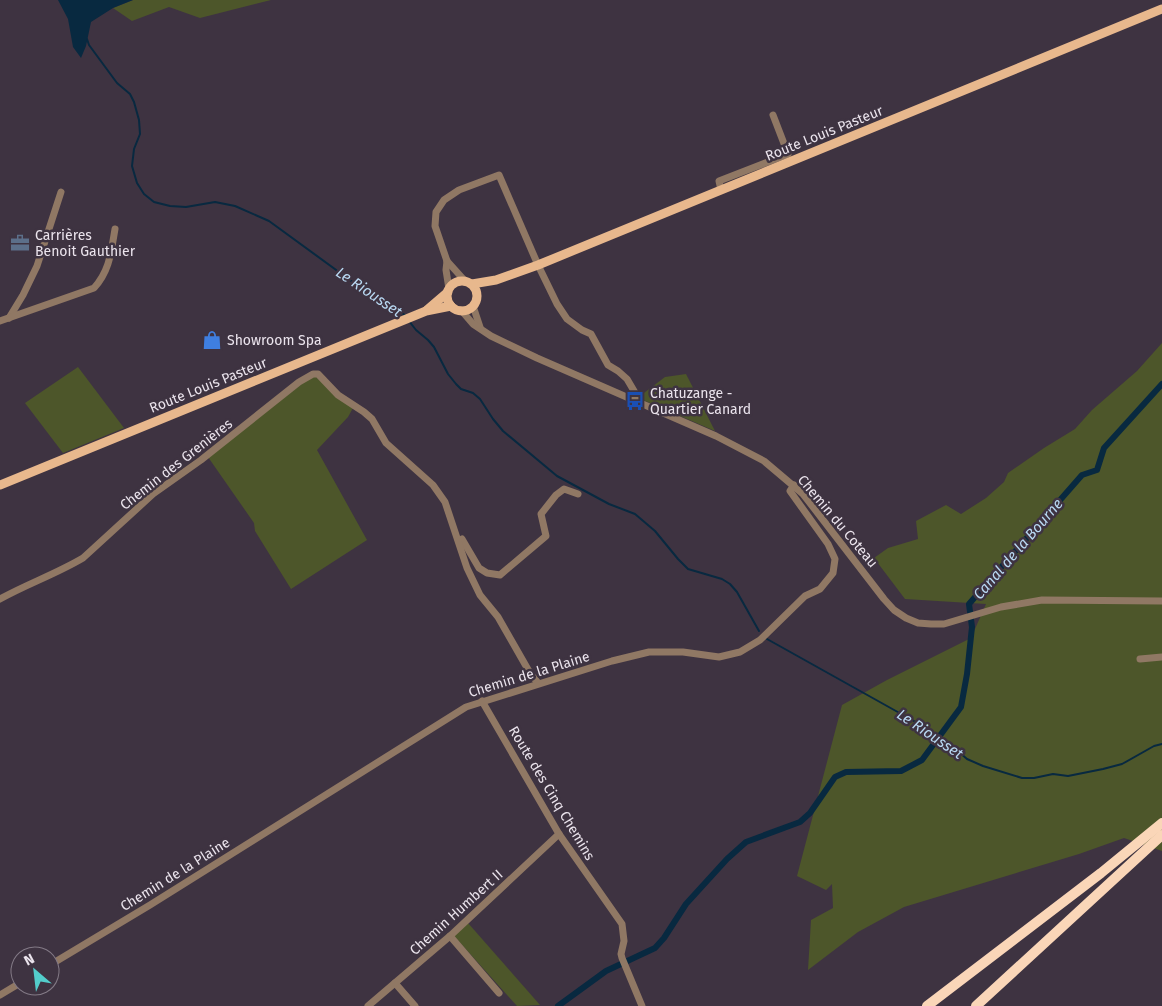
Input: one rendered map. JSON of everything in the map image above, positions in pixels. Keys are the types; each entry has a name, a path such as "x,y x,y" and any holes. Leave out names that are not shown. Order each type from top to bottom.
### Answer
{"highway":[{"path":"927,1006 1101,874 1162,823"},
{"path":"976,1006 1162,835"}],"main road":[{"name":"Route Louis Pasteur","path":"468,282 496,280 538,265 1162,9"},
{"name":"Route Louis Pasteur","path":"477,296 496,280"},
{"path":"455,282 468,282 476,289 477,296 473,306 468,310 460,310 451,306 448,300 448,291 455,282"},
{"name":"Route Louis Pasteur","path":"0,485 412,317 426,310 448,291"},
{"name":"Route Louis Pasteur","path":"426,310 451,306"}],"street":[{"path":"721,190 719,181 788,154 773,115"},
{"path":"448,291 447,261 435,226 436,212 444,200 459,190 499,174 550,291 567,319 591,334 608,365 618,371 633,388 637,396 635,401"},
{"path":"8,318 23,296 37,266 61,192"},
{"path":"0,322 94,288 104,276 115,229"},
{"path":"447,261 468,282"},
{"path":"473,306 480,327"},
{"name":"Chemin du Coteau","path":"460,310 490,336 745,450 764,461 794,485 811,503 894,610 918,623 944,624 1001,607 1042,600 1162,601"},
{"name":"Chemin des Grenières","path":"0,599 83,558 153,494 201,460 299,382 313,374 318,374 338,395 372,419 386,443 439,493 445,502 453,523"},
{"name":"Chemin de la Plaine","path":"60,959 150,905 466,707 619,659 648,652 682,652 719,657 740,652 760,640 805,596 820,589 833,573 835,559 828,544 790,491 794,485"},
{"path":"453,523 479,568 487,573 500,575 546,536 541,514 556,495 564,489 578,494"},
{"path":"453,523 467,568 480,595 498,617 538,684"},
{"path":"1140,659 1162,656"},
{"name":"Route des Cinq Chemins","path":"482,701 559,834 622,924 624,942 621,954 642,1006"},
{"name":"Chemin Humbert II","path":"368,1006 450,936 559,834"},
{"path":"450,936 500,993"},
{"path":"396,983 415,1006"}],"green space":[{"path":"133,0 271,0 200,18 169,7 132,21 113,8"},
{"path":"1162,343 1162,851 1124,838 1079,854 904,907 858,932 808,970 811,920 833,908 832,884 826,890 797,876 842,705 971,638 986,604 905,599 874,558 888,548 918,539 916,521 946,505 961,514 986,498 1004,482 1008,473 1075,429 1092,410 1137,371"},
{"path":"78,367 124,428 63,453 25,403"},
{"path":"686,374 715,431 643,400 640,396 665,377"},
{"path":"315,376 353,408 348,417 317,450 367,540 291,589 255,531 254,523 208,457 308,379"},
{"path":"468,923 540,1005 517,1006 454,936"}],"water":[{"path":"58,0 133,0 113,8 91,22 86,46 81,58 73,47 68,19"}],"waterway":[{"name":"Le Riousset","path":"87,39 89,45 117,83 130,94 134,102 139,120 140,134 134,149 132,166 137,183 144,194 154,202 170,206 186,207 215,202 235,206 269,221 365,291 405,315"},
{"name":"Le Riousset","path":"409,321 434,347 448,374 456,384 461,389 473,393 480,399 503,431 557,476 609,504 635,514 655,531 688,569 722,579 730,584 737,592 759,631"},
{"name":"Canal de la Bourne","path":"558,1006 606,971 655,948 664,938 686,904 727,859 746,842 800,822 810,813 835,777 846,772 901,771 922,760 961,707 972,627 969,604 1082,475 1097,470 1104,448 1162,384"},
{"name":"Le Riousset","path":"767,639 921,725 951,745 967,759 1022,778 1034,778 1053,774 1068,776 1103,769 1122,764 1154,746 1162,744"}],"place":[{"name":"Carrières Benoit Gauthier","path":"20,243"},
{"name":"Showroom Spa","path":"212,340"},
{"name":"Chatuzange - Quartier Canard","path":"635,401"}]}
